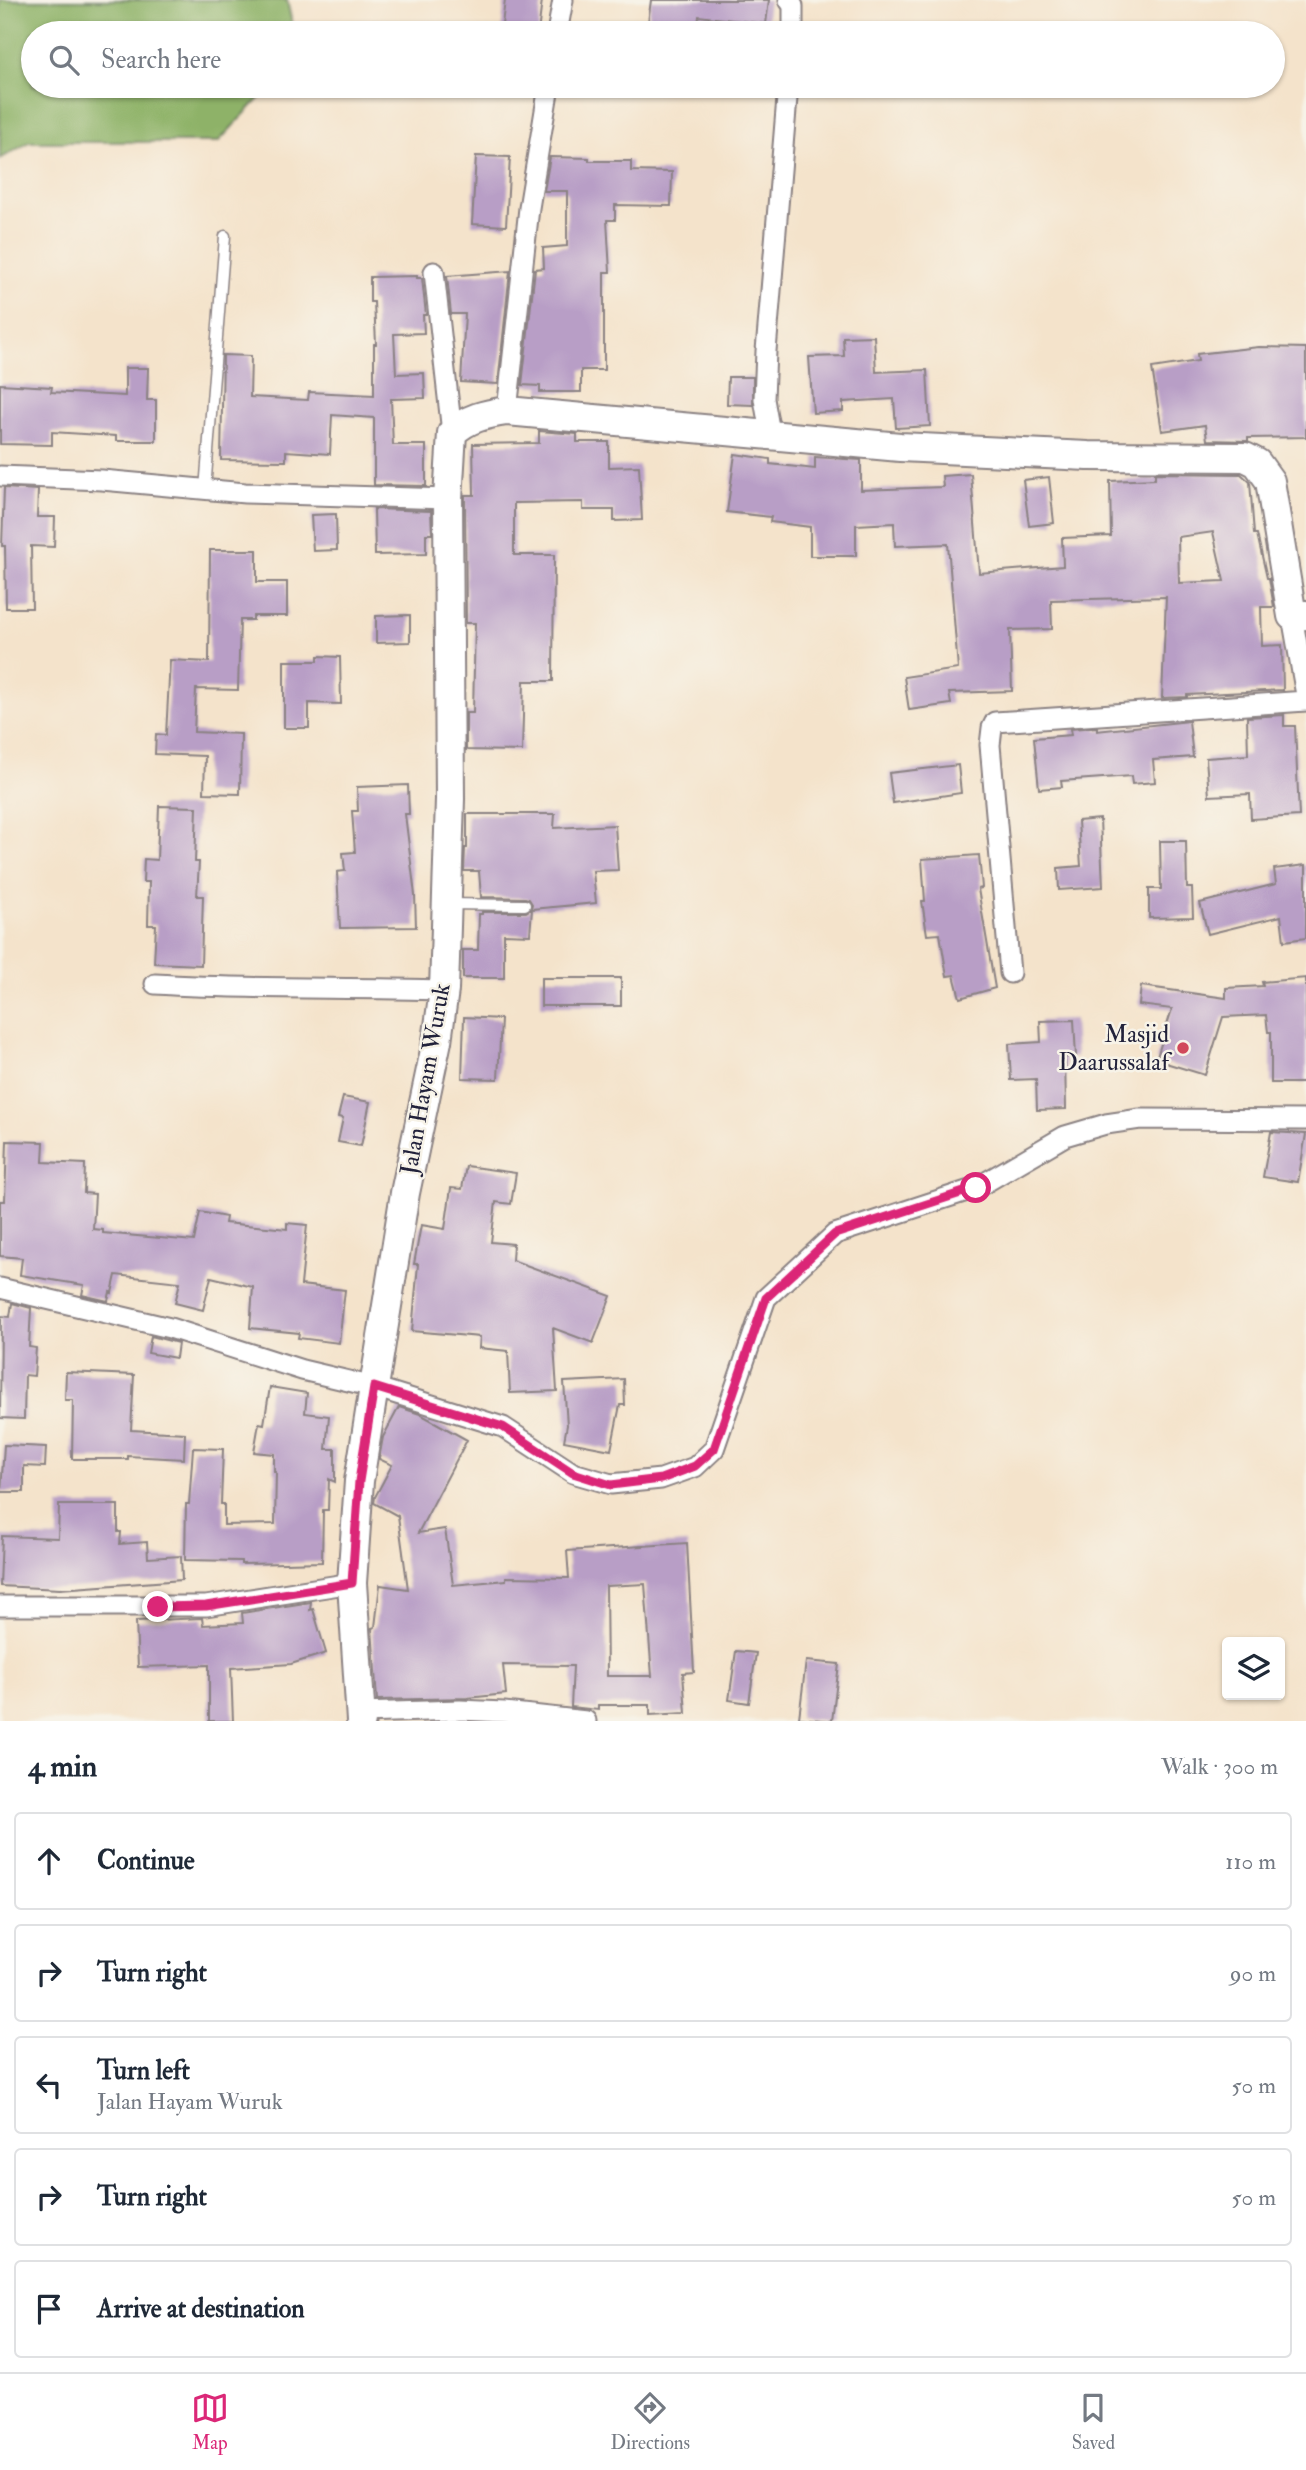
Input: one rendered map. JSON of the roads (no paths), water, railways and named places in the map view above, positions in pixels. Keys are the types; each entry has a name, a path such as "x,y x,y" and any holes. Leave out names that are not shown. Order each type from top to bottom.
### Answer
{"street":[{"path":"559,21 563,0"},
{"path":"789,0 793,6 793,21"},
{"path":"507,411 529,208 547,98"},
{"path":"770,433 764,399 766,351 787,98"},
{"path":"434,272 452,433"},
{"path":"452,433 459,426 477,417 507,411 900,447 1088,456 1245,457 1257,463 1270,481 1299,616 1306,695"},
{"name":"Jalan Hayam Wuruk","path":"361,1717 352,1583 359,1481 405,1193 437,1041 444,990 450,799 448,499 452,433"},
{"path":"0,476 102,480 205,491 448,499"},
{"path":"1010,973 990,745 995,722 1306,701"},
{"path":"155,984 229,988 444,990"},
{"path":"0,1288 170,1328 302,1370 374,1387 503,1427 573,1473 611,1485 661,1479 695,1466 714,1449 766,1298 835,1234 976,1188 1065,1136 1106,1124 1140,1119 1306,1120"},
{"path":"0,1606 206,1606 352,1583"},
{"path":"361,1717 460,1710 586,1721"}],"lane":[{"path":"205,491 225,236"},
{"path":"447,904 525,905"}],"place":[{"name":"Masjid Daarussalaf","path":"1183,1048"}]}
